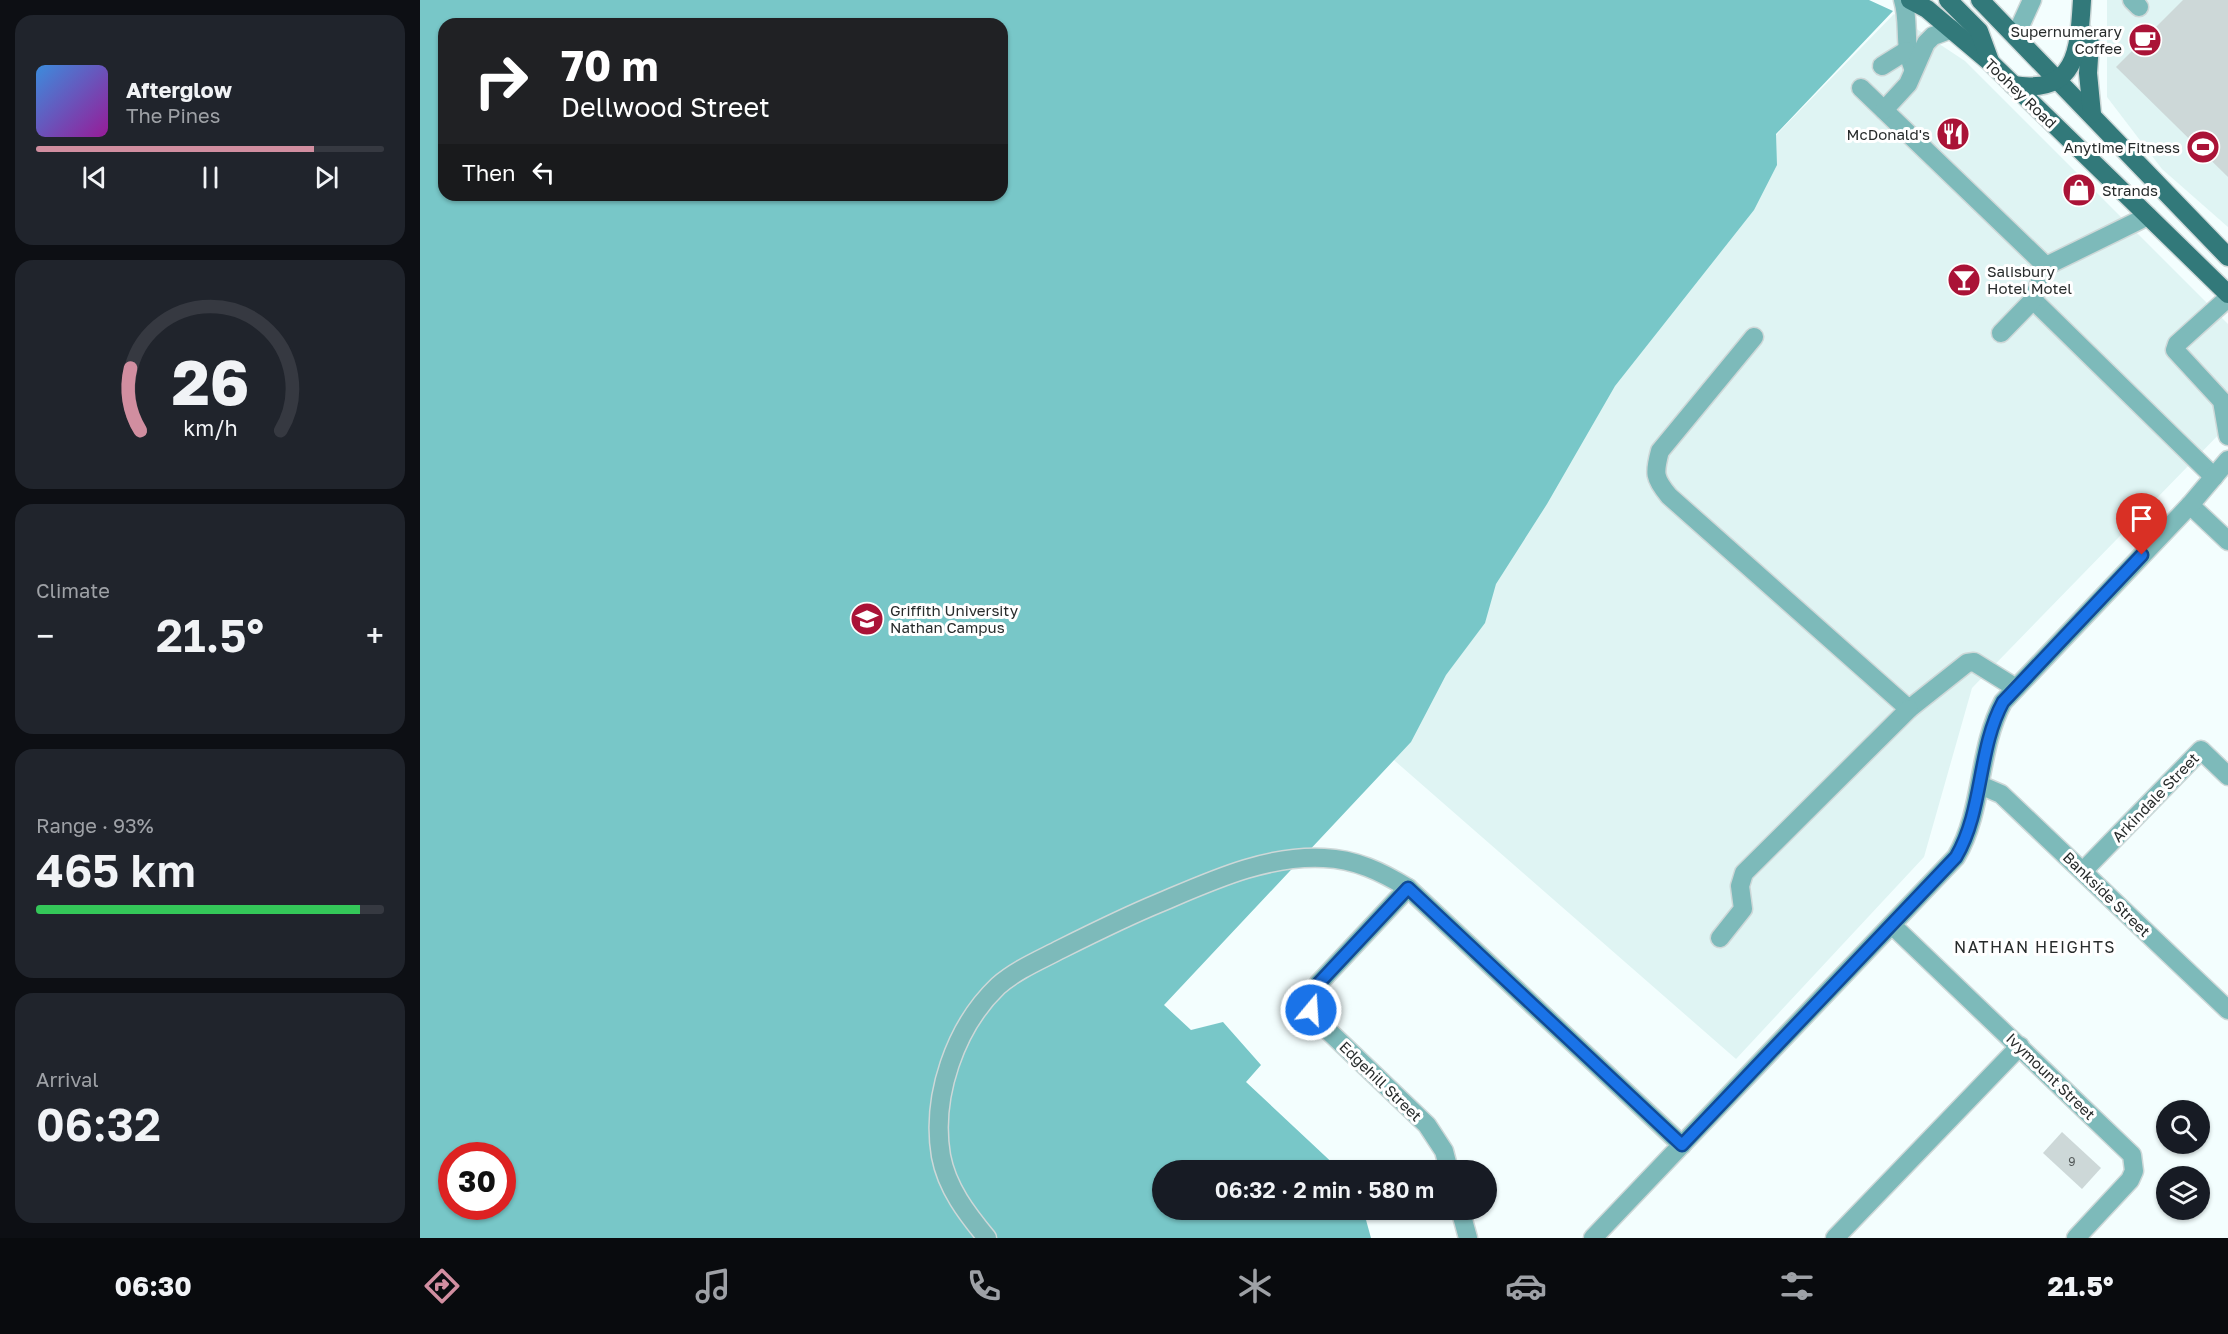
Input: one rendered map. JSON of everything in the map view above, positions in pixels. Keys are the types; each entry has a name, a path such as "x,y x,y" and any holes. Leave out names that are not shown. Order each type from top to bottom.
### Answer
{"main road":[{"name":"Toohey Road","path":"1910,0 1952,29 1991,63 2228,296"},
{"path":"1948,0 1979,31 1991,63"},
{"path":"1980,0 2228,257"},
{"path":"2013,85 2040,87 2058,79 2074,60 2082,0"},
{"path":"2080,28 2090,43 2088,73 2092,114"}],"street":[{"path":"1884,110 1908,84 1910,59 1908,18 1903,0"},
{"path":"2016,35 2032,0"},
{"path":"1882,66 1922,56 1926,43 1933,36 1952,29"},
{"path":"1861,88 2046,266"},
{"path":"2001,333 2033,300 2046,266 2148,216"},
{"path":"2228,296 2177,344 2175,350 2222,401 2228,436"},
{"path":"2033,300 2214,477"},
{"path":"1754,337 1660,451 1656,465 1656,481 1669,496 1909,709"},
{"path":"1593,1238 1956,857 1970,830 1996,715 2016,688 2190,505 2228,460"},
{"path":"2190,505 2228,542"},
{"path":"1720,938 1743,909 1740,886 1744,873 1909,709 1966,663 1974,662 2016,688"},
{"name":"Arkindale Street","path":"2083,871 2201,750 2228,776"},
{"name":"Bankside Street","path":"1980,785 2001,794 2228,1010"},
{"path":"987,1238 954,1192 942,1158 938,1126 948,1072 960,1036 979,1007 999,985 1018,972 1125,918 1224,877 1281,861 1324,858 1346,860 1388,876 1408,888 1682,1145"},
{"name":"Edgehill Street","path":"1408,888 1319,983 1311,996 1311,1010 1318,1021 1427,1125 1444,1151 1446,1160"},
{"name":"Ivymount Street","path":"1892,925 2127,1149 2134,1162 2134,1171 2130,1180 2076,1238"},
{"path":"1835,1238 2020,1046"},
{"path":"1463,1220 1468,1238"}],"shaded area":[{"path":"420,0 438,18 438,201 863,201 1700,213 1894,14 1965,61 2228,324 2228,425 1972,688 1924,857 1736,1059 1395,761 1279,655 734,1238 420,1238"},
{"path":"420,0 1869,0 1893,11 1776,134 1777,165 1754,210 1615,386 1547,504 1496,584 1485,623 1446,675 1411,742 1164,1005 1191,1030 1223,1022 1261,1065 1246,1082 1329,1160 1152,1160 1152,1220 1366,1220 1371,1238 420,1238"},
{"path":"2107,0 2228,0 2228,227 2162,169 2107,97"}],"building":[{"path":"2183,0 2228,0 2228,177 2116,67"},
{"path":"2062,1132 2101,1168 2082,1189 2043,1153"}],"place":[{"name":"Supernumerary Coffee","path":"2145,40"},
{"name":"McDonald's","path":"1953,134"},
{"name":"Anytime Fitness","path":"2203,147"},
{"name":"Strands","path":"2079,190"},
{"name":"Salisbury Hotel Motel","path":"1964,280"},
{"name":"Griffith University Nathan Campus","path":"867,619"}],"district":[{"name":"NATHAN HEIGHTS","path":"2035,947"}],"route":[{"path":"1311,1010 1311,996 1319,983 1408,888 1682,1145 1956,857 1970,830 1991,730 2003,702 2142,555"}]}
